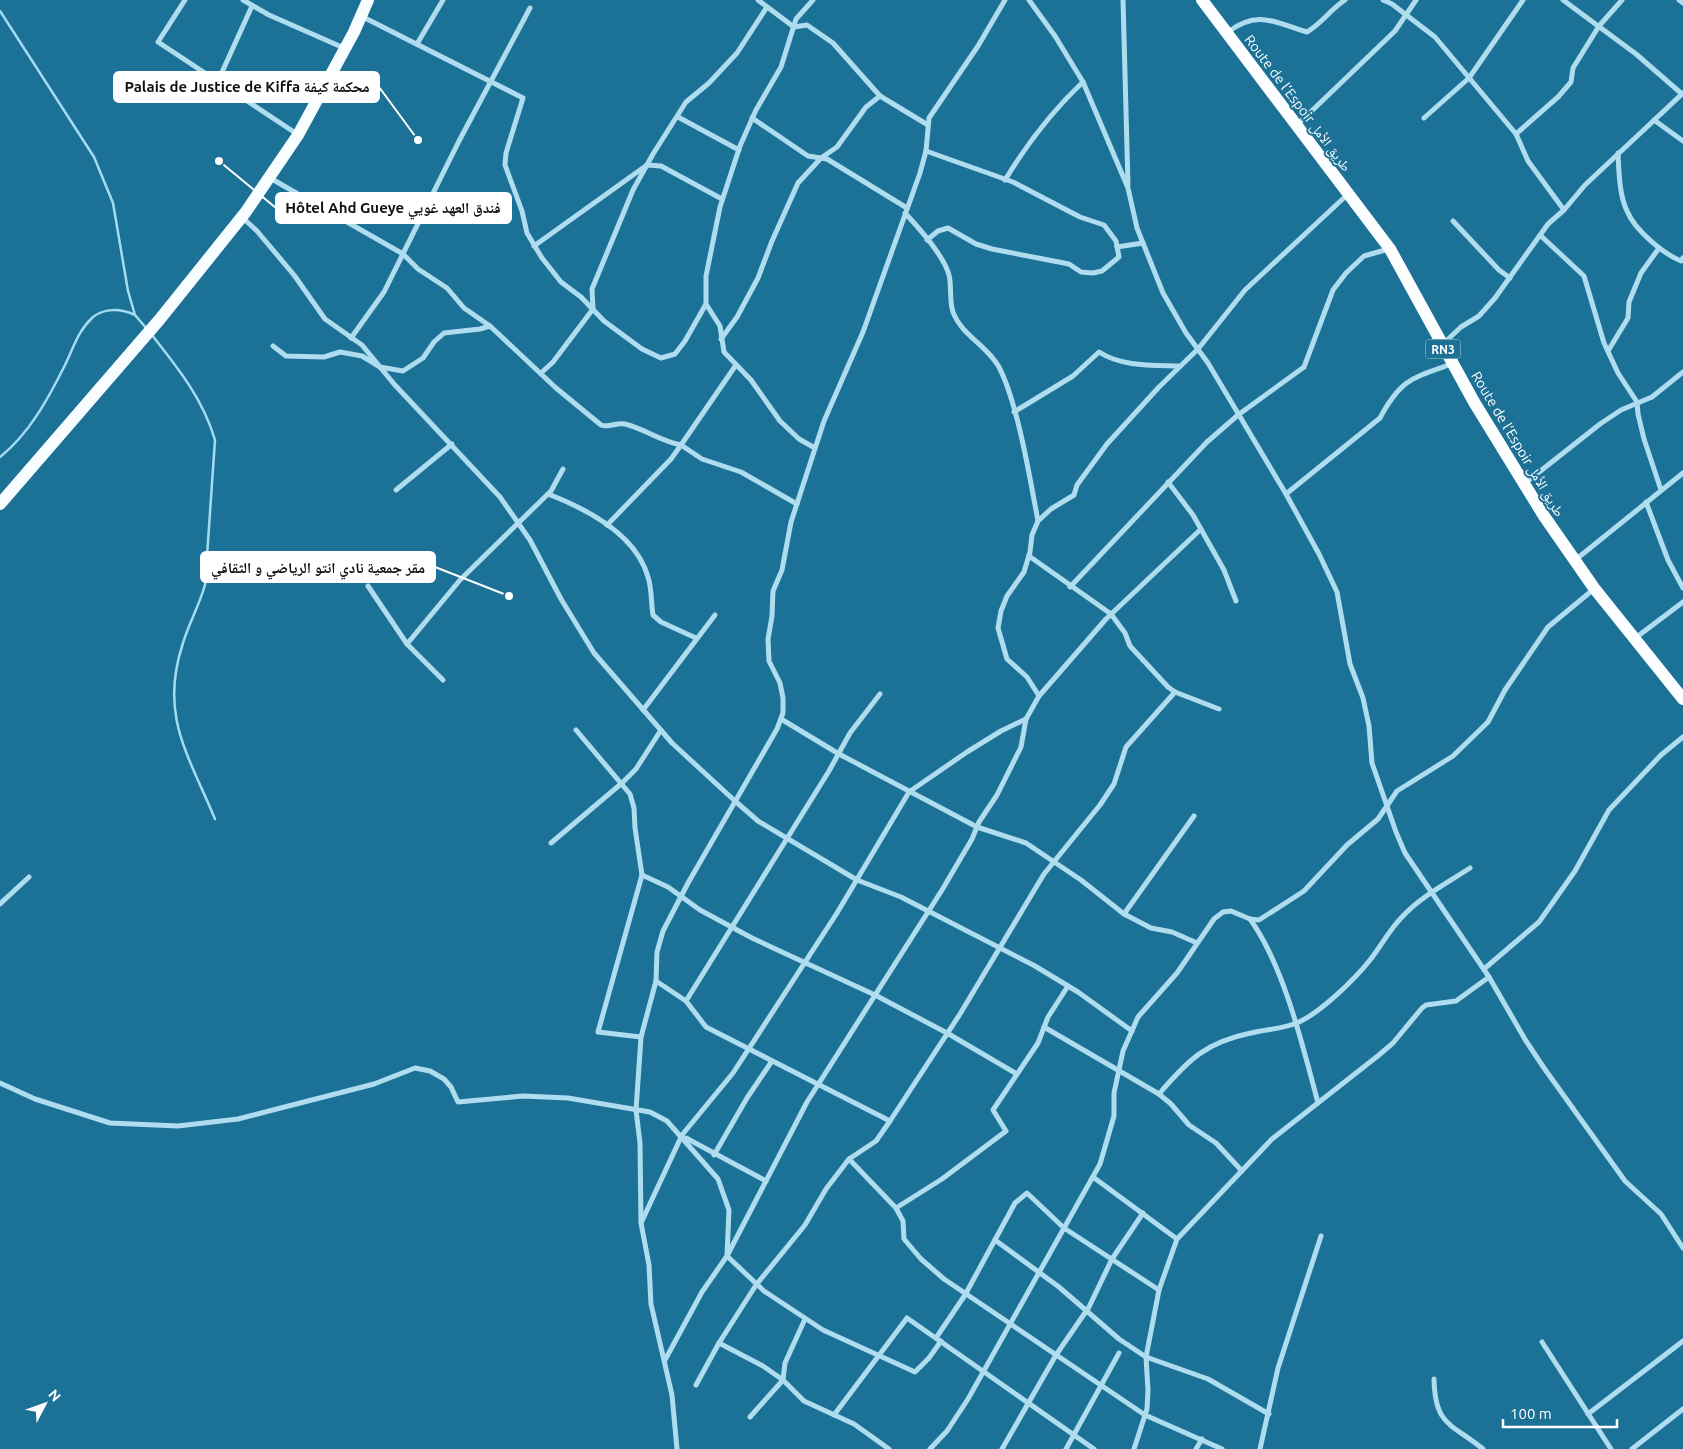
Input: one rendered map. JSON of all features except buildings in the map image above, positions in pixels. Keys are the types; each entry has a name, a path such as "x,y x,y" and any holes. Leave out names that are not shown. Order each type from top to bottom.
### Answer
{"highway":[{"name":"Route de l’Espoir طريق الأمل","path":"1202,0 1295,127 1390,249 1441,346 1524,485 1594,588 1683,699"}],"main road":[{"path":"0,504 160,319 242,217 298,135 345,48 368,0"}],"street":[{"path":"185,0 158,42 218,80 298,135"},
{"path":"243,0 252,6 345,48"},
{"path":"417,44 443,0"},
{"path":"758,0 794,27 807,26 833,43 880,96 928,125"},
{"path":"361,16 523,98 506,153 505,165 522,211 527,233 534,246 561,282 604,321 642,348 661,358 675,354 685,341 706,304 706,276 722,199 739,150 752,118 771,81 781,67 796,20 813,0"},
{"path":"677,1449 666,1360 651,1304 649,1265 641,1223 640,1143 636,1110 641,1037 656,981 659,945 663,931 681,896 781,719 783,698 780,683 769,661 768,639 772,616 773,591 782,570 791,522 824,421 863,332 906,210 926,151 929,118 978,46 1005,0"},
{"path":"1029,0 1055,36 1082,82 1128,188 1143,243 1163,292 1208,362 1238,416 1286,494 1319,554 1337,592 1350,664 1363,698 1369,726 1372,763 1405,853 1484,969 1526,1041 1566,1099 1625,1181 1661,1214 1683,1248"},
{"path":"1123,0 1128,188"},
{"path":"1226,33 1239,24 1270,19 1307,32 1319,25 1336,6 1345,0"},
{"path":"1383,0 1435,36 1516,134 1528,161 1564,210"},
{"path":"1295,127 1395,31 1407,16 1416,0"},
{"path":"1424,118 1469,78 1522,0"},
{"path":"1441,346 1478,316 1510,278 1548,224 1564,210 1585,185 1683,94 1636,54 1563,0"},
{"path":"1516,134 1558,98 1571,82 1573,68 1599,26 1622,0"},
{"path":"1679,0 1683,3"},
{"path":"218,80 252,6"},
{"path":"541,373 553,362 593,310 592,289 633,190 647,165 686,102 709,83 737,54 767,7"},
{"path":"351,338 384,292 530,8"},
{"path":"1005,180 1023,150 1061,102 1082,82"},
{"path":"721,339 758,278 798,183 822,158 837,147 866,107 880,96"},
{"path":"678,117 739,150"},
{"path":"752,118 808,156 827,159 906,210 943,259 949,274 953,311 962,329 991,354 999,368 1014,412 1038,521"},
{"path":"1654,120 1683,140"},
{"path":"926,151 1005,180 1080,217 1104,225 1116,241 1119,257 1102,271 1092,273 1081,272 1070,264 992,249 976,244 948,228 938,231 927,240"},
{"path":"1618,153 1619,176 1627,212 1644,236 1659,248 1681,261 1683,258"},
{"path":"534,246 647,165 661,166 722,199"},
{"path":"270,178 403,254 418,269 446,288 464,308 490,326 601,425 608,427 622,423 652,433 662,441 681,445 702,459 741,472 797,504"},
{"path":"1039,696 1027,677 1007,659 998,628 1001,611 1008,596 1024,572 1029,556 1032,535 1038,521 1051,509 1074,495 1078,485 1107,444 1198,349 1245,290 1348,194"},
{"path":"242,217 257,231 294,276 325,319 362,345 380,368 500,498 530,540 561,599 594,653 661,730 735,801 758,821 857,880 901,898 1000,947 1068,986 1132,1031"},
{"path":"1453,221 1499,270 1510,278"},
{"path":"1540,235 1584,276 1608,351 1618,373 1637,402 1642,430 1661,490"},
{"path":"1117,247 1143,243"},
{"path":"1608,351 1628,318 1629,302 1638,281 1659,248"},
{"path":"1070,587 1207,442 1238,416 1304,368 1333,290 1346,273 1364,256 1390,249"},
{"path":"706,304 720,326 724,352 757,388 780,421 799,440 815,448"},
{"path":"273,346 286,356 324,357 340,352 362,356 380,368 403,371 423,358 434,342 444,333 490,326"},
{"path":"1014,412 1073,376 1099,352 1110,360 1180,366"},
{"path":"1286,494 1380,418 1404,383 1452,364"},
{"path":"607,525 672,459 736,365"},
{"path":"1524,485 1600,424 1637,402 1652,397 1683,372"},
{"path":"396,490 452,444"},
{"path":"406,644 460,580 548,494 562,468"},
{"path":"1574,561 1683,473"},
{"path":"1168,482 1180,495 1201,529 1224,570 1236,601"},
{"path":"548,494 568,501 607,525 639,555 649,578 653,615 661,622 696,638"},
{"path":"1646,502 1668,560 1683,588"},
{"path":"666,1360 702,1292 727,1256 745,1218 807,1102 928,912 997,795 1021,747 1026,719 1039,696 1111,614 1201,529"},
{"path":"1029,556 1070,587 1111,614 1138,655 1175,692 1219,709"},
{"path":"368,586 406,644 442,680"},
{"path":"930,1449 947,1432 1093,1177 1106,1145 1114,1116 1114,1093 1123,1051 1138,1017 1177,973 1214,919 1223,912 1231,911 1250,919 1259,920 1304,891 1347,845 1378,819 1397,791 1453,756 1488,722 1505,690 1548,627 1594,588"},
{"path":"1634,639 1683,602"},
{"path":"643,710 715,615"},
{"path":"696,1385 719,1343 758,1283 805,1225 826,1189 849,1159 876,1141 890,1121 948,1033 1054,861 1100,805 1114,784 1126,747 1175,692"},
{"path":"686,1001 850,733 880,694"},
{"path":"781,719 838,754 977,827 1026,843 1054,861 1124,914 1151,928 1172,932 1197,943"},
{"path":"641,1223 682,1135 733,1073 857,880 909,792 943,767 994,735 1026,719"},
{"path":"576,730 630,794 634,808 634,828 642,875 598,1032 641,1037"},
{"path":"551,843 622,784 636,769 661,730"},
{"path":"1484,969 1539,922 1576,871 1610,810 1661,755 1683,737"},
{"path":"1124,914 1194,816"},
{"path":"1159,1094 1181,1068 1201,1051 1252,1032 1274,1030 1296,1023 1340,992 1355,978 1400,918 1433,892 1470,868"},
{"path":"642,875 668,887 732,927 948,1033 1017,1074"},
{"path":"0,904 29,876"},
{"path":"1250,919 1263,940 1296,1023 1318,1104"},
{"path":"1134,1449 1145,1415 1148,1390 1146,1357 1159,1290 1177,1238 1272,1139 1393,1043 1422,1008 1426,1005 1456,1001 1489,977"},
{"path":"656,981 686,1001 706,1027 890,1121"},
{"path":"896,1208 942,1179 1006,1131 993,1110 1038,1043 1044,1027 1068,986"},
{"path":"1044,1027 1118,1072 1159,1094 1171,1104 1189,1125 1216,1143 1242,1172"},
{"path":"714,1155 747,1098 772,1061"},
{"path":"0,1083 35,1099 110,1123 178,1126 238,1119 374,1084 415,1068 430,1071 444,1079 451,1087 458,1102 523,1096 568,1098 650,1112 667,1121 682,1135 718,1179 729,1210 727,1256"},
{"path":"682,1135 714,1155 766,1181"},
{"path":"849,1159 896,1208 903,1220 904,1239 921,1259 965,1295 1009,1322 1145,1415 1222,1449"},
{"path":"1093,1177 1177,1238"},
{"path":"727,1256 758,1283 764,1291 823,1330 915,1372 929,1358 1015,1203 1027,1193 1064,1228 1159,1290"},
{"path":"1002,1449 1056,1355 1087,1310 1112,1259 1143,1213"},
{"path":"1260,1449 1278,1368 1321,1236"},
{"path":"995,1240 1059,1287 1119,1339 1146,1357 1208,1379 1269,1414"},
{"path":"834,1415 906,1318 1094,1449"},
{"path":"750,1417 783,1380 785,1363 806,1319"},
{"path":"1588,1414 1683,1341"},
{"path":"1542,1342 1611,1449"},
{"path":"719,1343 763,1366 783,1380 804,1401 854,1424 889,1449"},
{"path":"1066,1449 1119,1353"},
{"path":"1434,1379 1434,1400 1444,1421 1483,1449"},
{"path":"1632,1449 1683,1409"},
{"path":"1196,1449 1202,1439"}],"waterway":[{"path":"0,11 94,157 113,203 128,291 135,315 147,329"},
{"path":"0,457 20,438 37,415 87,323 97,314 107,311 124,311 135,315"},
{"path":"152,335 197,397 215,440 205,585 183,643 176,669 174,692 175,713 180,734 215,819"}],"place":[{"name":"Palais de Justice de Kiffa محكمة كيفة","path":"418,140"},
{"name":"Hôtel Ahd Gueye فندق العهد غويي","path":"219,161"},
{"name":"مقر جمعية نادي انتو الرياضي و الثقافي","path":"509,596"}]}
